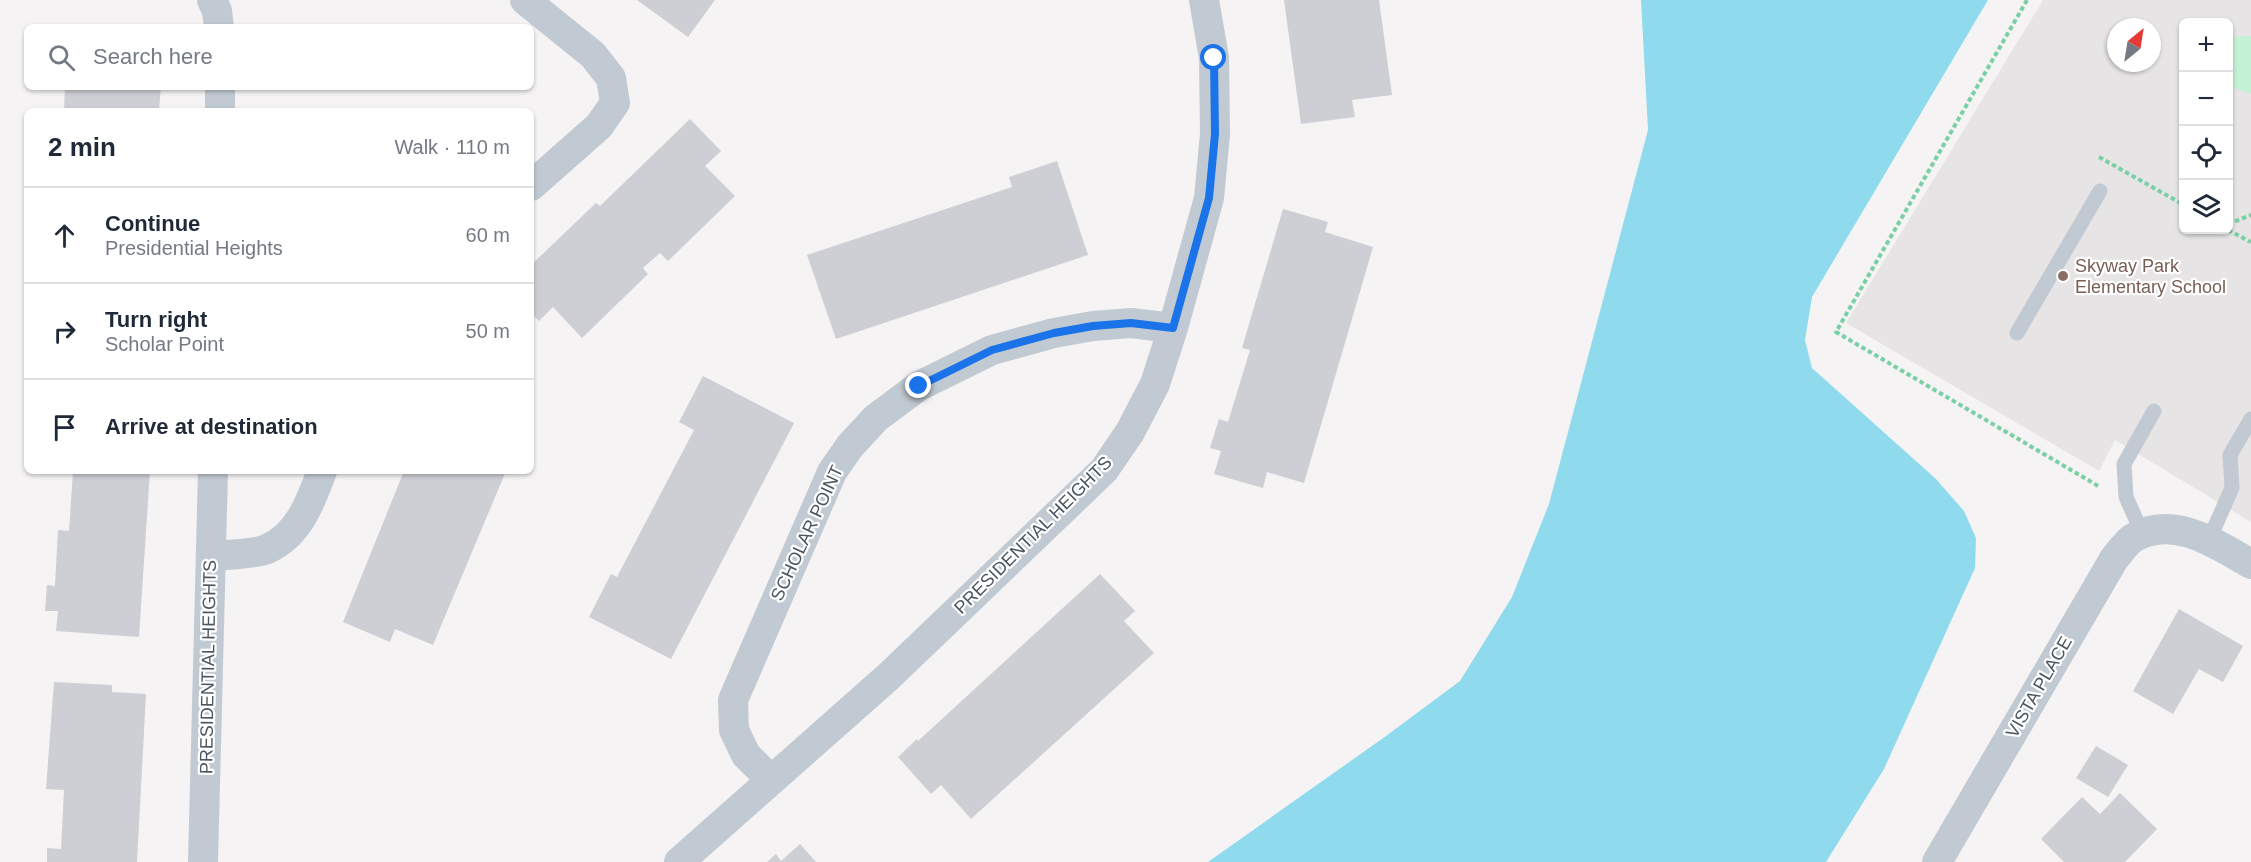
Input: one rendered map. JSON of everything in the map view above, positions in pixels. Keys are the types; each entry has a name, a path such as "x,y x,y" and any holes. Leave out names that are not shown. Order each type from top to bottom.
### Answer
{"street":[{"path":"212,0 217,11 219,24"},
{"path":"525,0 593,55 611,78 615,103 599,126 534,183"},
{"name":"PRESIDENTIAL HEIGHTS","path":"679,862 770,779 888,677 1104,470 1130,432 1155,384 1209,198 1215,134 1214,58 1204,0"},
{"path":"220,90 220,108"},
{"name":"SCHOLAR POINT","path":"770,779 746,754 734,730 732,700 832,472 850,446 876,418 919,386 992,350 1054,333 1093,326 1131,323 1173,328"},
{"name":"PRESIDENTIAL HEIGHTS","path":"203,862 213,474"},
{"path":"211,556 266,550 292,532 310,505 321,474"},
{"path":"2150,532 2183,531 2209,540 2251,564"},
{"name":"VISTA PLACE","path":"1937,862 2114,559 2132,539 2150,532"}],"lane":[{"path":"2018,333 2100,191"},
{"path":"2150,532 2126,497 2124,464 2154,411"},
{"path":"2209,540 2232,488 2230,455 2251,419"}],"path":[{"path":"2027,0 1836,332 2103,489"},
{"path":"2099,157 2179,202"},
{"path":"2233,223 2251,216"},
{"path":"2233,233 2251,242"}],"shaded area":[{"name":"Skyway Park Elementary School","path":"2043,0 2251,0 2251,522 2115,440 2099,471 1846,323"}],"green space":[{"path":"2251,36 2251,94 2233,87 2233,37"}],"water":[{"path":"1641,0 1988,0 1812,297 1805,340 1812,368 1936,479 1964,511 1976,538 1975,568 1884,769 1826,862 1208,862 1460,681 1512,597 1549,504 1648,130"}],"building":[{"path":"637,0 715,0 688,37"},
{"path":"1284,0 1379,0 1392,95 1352,100 1355,117 1301,124"},
{"path":"65,90 161,90 159,108 64,108"},
{"path":"690,119 721,151 705,166 735,196 668,261 660,253 643,268 648,274 582,338 553,307 539,321 534,316 534,262 596,203 600,206"},
{"path":"1057,161 1088,255 836,339 807,255 1012,187 1009,177"},
{"path":"1283,209 1328,222 1325,232 1373,247 1304,483 1267,472 1263,488 1214,474 1221,451 1210,448 1219,419 1228,422 1250,350 1242,348"},
{"path":"703,376 794,423 671,659 589,617 611,574 617,577 694,430 679,422"},
{"path":"73,474 150,474 139,637 56,631 58,611 45,611 47,585 55,586 58,530 69,531"},
{"path":"403,474 505,474 433,645 395,629 390,642 343,622"},
{"path":"1100,574 1135,611 1124,621 1154,653 971,819 941,785 931,794 898,757"},
{"path":"2179,609 2243,646 2223,682 2199,669 2173,714 2133,691"},
{"path":"54,682 112,685 112,692 146,694 137,862 47,862 47,848 61,849 64,790 46,789"},
{"path":"2096,746 2128,765 2108,797 2076,778"},
{"path":"2120,793 2157,829 2125,862 2064,862 2041,839 2082,797 2100,814"},
{"path":"800,844 816,862 767,862 776,854 781,861"}],"place":[{"name":"Skyway Park Elementary School","path":"2063,276"}],"route":[{"path":"919,386 992,350 1054,333 1093,326 1131,323 1173,328 1209,198 1215,134 1214,58"}]}
